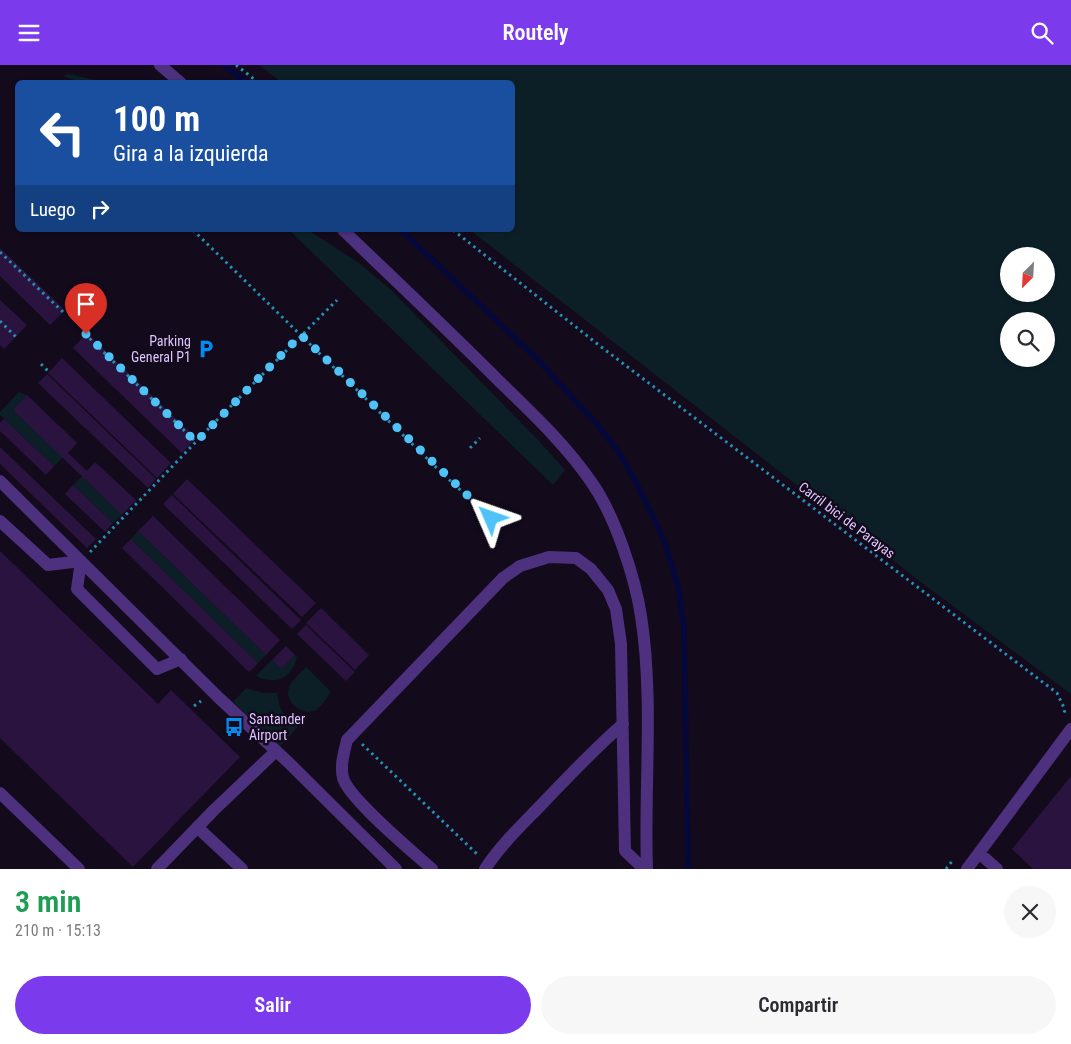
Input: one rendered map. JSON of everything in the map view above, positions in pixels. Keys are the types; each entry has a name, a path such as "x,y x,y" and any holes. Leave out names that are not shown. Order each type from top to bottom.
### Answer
{"street":[{"path":"160,65 178,80"},
{"path":"345,232 561,443 593,484 611,519 624,553 637,598 641,615 647,671 648,760 645,869"},
{"path":"0,481 84,558 219,698 396,869"},
{"path":"0,521 48,565 84,558"},
{"path":"432,869 352,795 343,779 342,761 347,740 503,577 520,566 549,557 576,558 591,569 608,590 616,609 621,644 624,724 625,851 645,869"},
{"path":"84,558 76,589 157,669 181,659"},
{"path":"485,869 494,855 515,832 601,743 624,724"},
{"path":"967,869 1066,725"},
{"path":"157,869 197,827 276,751"},
{"path":"0,793 79,869"},
{"path":"197,827 242,869"},
{"path":"979,853 997,869"}],"path":[{"path":"236,65 255,80"},
{"path":"195,232 491,518"},
{"name":"Carril bici de Parayas","path":"456,232 616,358 1057,693 1065,710 1066,725"},
{"path":"0,252 63,312"},
{"path":"84,558 337,299"},
{"path":"68,311 77,301"},
{"path":"0,321 16,337"},
{"path":"86,334 196,442"},
{"path":"41,364 50,373"},
{"path":"470,448 480,438"},
{"path":"194,706 202,700"},
{"path":"359,741 477,855 484,848"},
{"path":"946,869 958,853"}],"shaded area":[{"path":"259,65 1071,65 1071,694 926,586 473,232 515,232 515,80 278,80"},
{"path":"69,74 95,80 75,80 63,76"},
{"path":"291,232 311,232 359,263 391,290 565,470 553,485"},
{"path":"19,392 27,395 13,410 63,457 54,466 0,415 0,412"},
{"path":"82,476 122,515 113,523 73,485"},
{"path":"138,531 266,655 258,663 131,539"},
{"path":"295,655 297,658 294,665 286,676 281,679 270,680 256,676 272,660 281,669"},
{"path":"306,667 331,692 320,706 312,712 302,711 288,697 290,685"},
{"path":"246,688 263,693 277,693 279,705 283,713 300,725 280,746 233,702"}],"building":[{"path":"0,248 65,310 50,325 0,276"},
{"path":"0,300 27,325 4,349 0,345"},
{"path":"87,333 196,438 182,453 73,348"},
{"path":"62,358 171,463 157,478 48,373"},
{"path":"47,374 156,479 148,488 38,383"},
{"path":"27,395 77,443 68,453 87,471 95,462 136,500 122,515 13,410"},
{"path":"4,419 54,466 46,475 0,431 0,423"},
{"path":"0,447 96,539 87,548 0,464"},
{"path":"187,479 316,603 302,617 173,494"},
{"path":"73,485 113,523 105,532 65,494"},
{"path":"172,495 301,620 292,629 163,504"},
{"path":"153,516 280,640 266,655 138,531"},
{"path":"131,539 258,663 249,672 122,548"},
{"path":"0,551 158,704 171,690 240,757 133,867 0,738"},
{"path":"321,608 369,655 355,670 306,623"},
{"path":"306,625 355,672 346,681 297,634"},
{"path":"286,646 295,655 281,669 272,660"},
{"path":"1071,776 1071,869 1033,869 1012,849"}],"waterway":[{"path":"224,65 243,80"},
{"path":"403,232 535,357 596,423 618,451 656,523 666,546 678,587 684,627 688,869"}],"place":[{"name":"Parking General P1","path":"206,349"},
{"name":"Santander Airport","path":"234,727"}],"route":[{"path":"86,334 196,442 301,335 444,475 491,518"}]}
